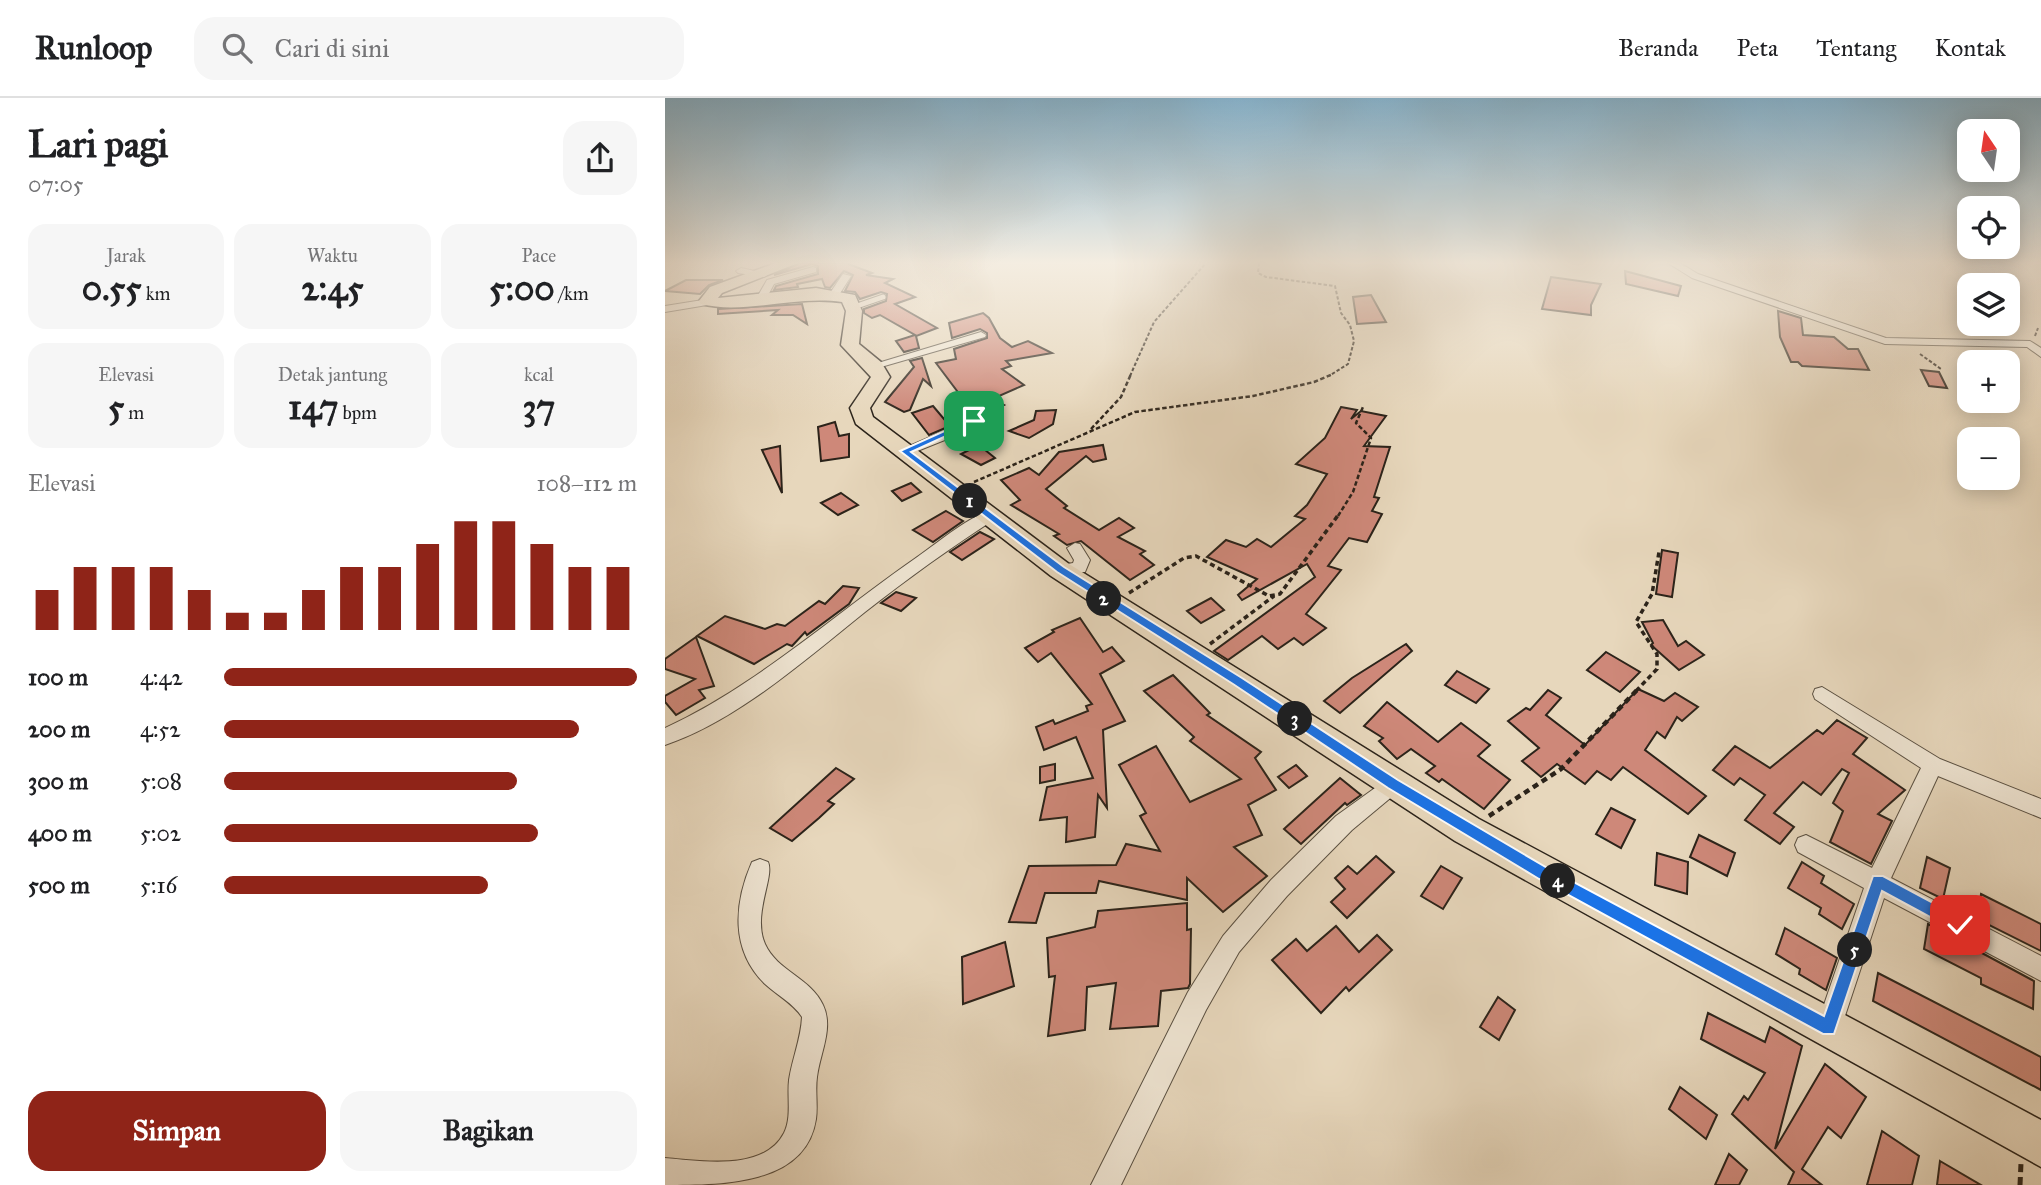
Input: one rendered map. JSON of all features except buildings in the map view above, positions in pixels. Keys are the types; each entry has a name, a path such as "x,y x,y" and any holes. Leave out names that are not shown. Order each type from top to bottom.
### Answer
{"main road":[{"path":"847,314 850,345 874,366 881,377 864,401 860,414 870,426 990,516 1068,559 1112,604 1467,830 2041,1144"}],"street":[{"path":"1805,314 1885,341 2028,344 2041,354"},
{"path":"874,366 981,335"},
{"path":"905,451 972,424 974,421 969,415"},
{"path":"665,737 724,705 787,664 936,550 990,516"},
{"path":"1822,694 1933,765 2041,809"},
{"path":"1829,1028 1878,881 1933,765"},
{"path":"1106,1185 1197,1000 1231,944 1279,888 1325,842 1393,784"},
{"path":"1806,845 2041,969"},
{"path":"665,1172 741,1179 760,1175 789,1152 798,1134 803,1079 815,1016 807,1002 764,967 758,954 748,927 747,911 760,869"}],"path":[{"path":"1090,430 1121,397 1154,322 1161,314"},
{"path":"956,490 1135,412 1283,390 1336,373 1347,364 1354,341 1350,325 1342,314"},
{"path":"1112,604 1189,556 1196,556 1269,596 1280,594 1321,542 1353,492 1371,438 1356,423 1363,408"},
{"path":"1467,830 1561,769 1657,669 1657,654 1636,622 1652,594 1659,552"},
{"path":"1195,655 1275,595"}],"route":[{"path":"974,421 905,451 1061,570 1393,784 1544,874 1829,1028 1878,881 1960,925"}]}
